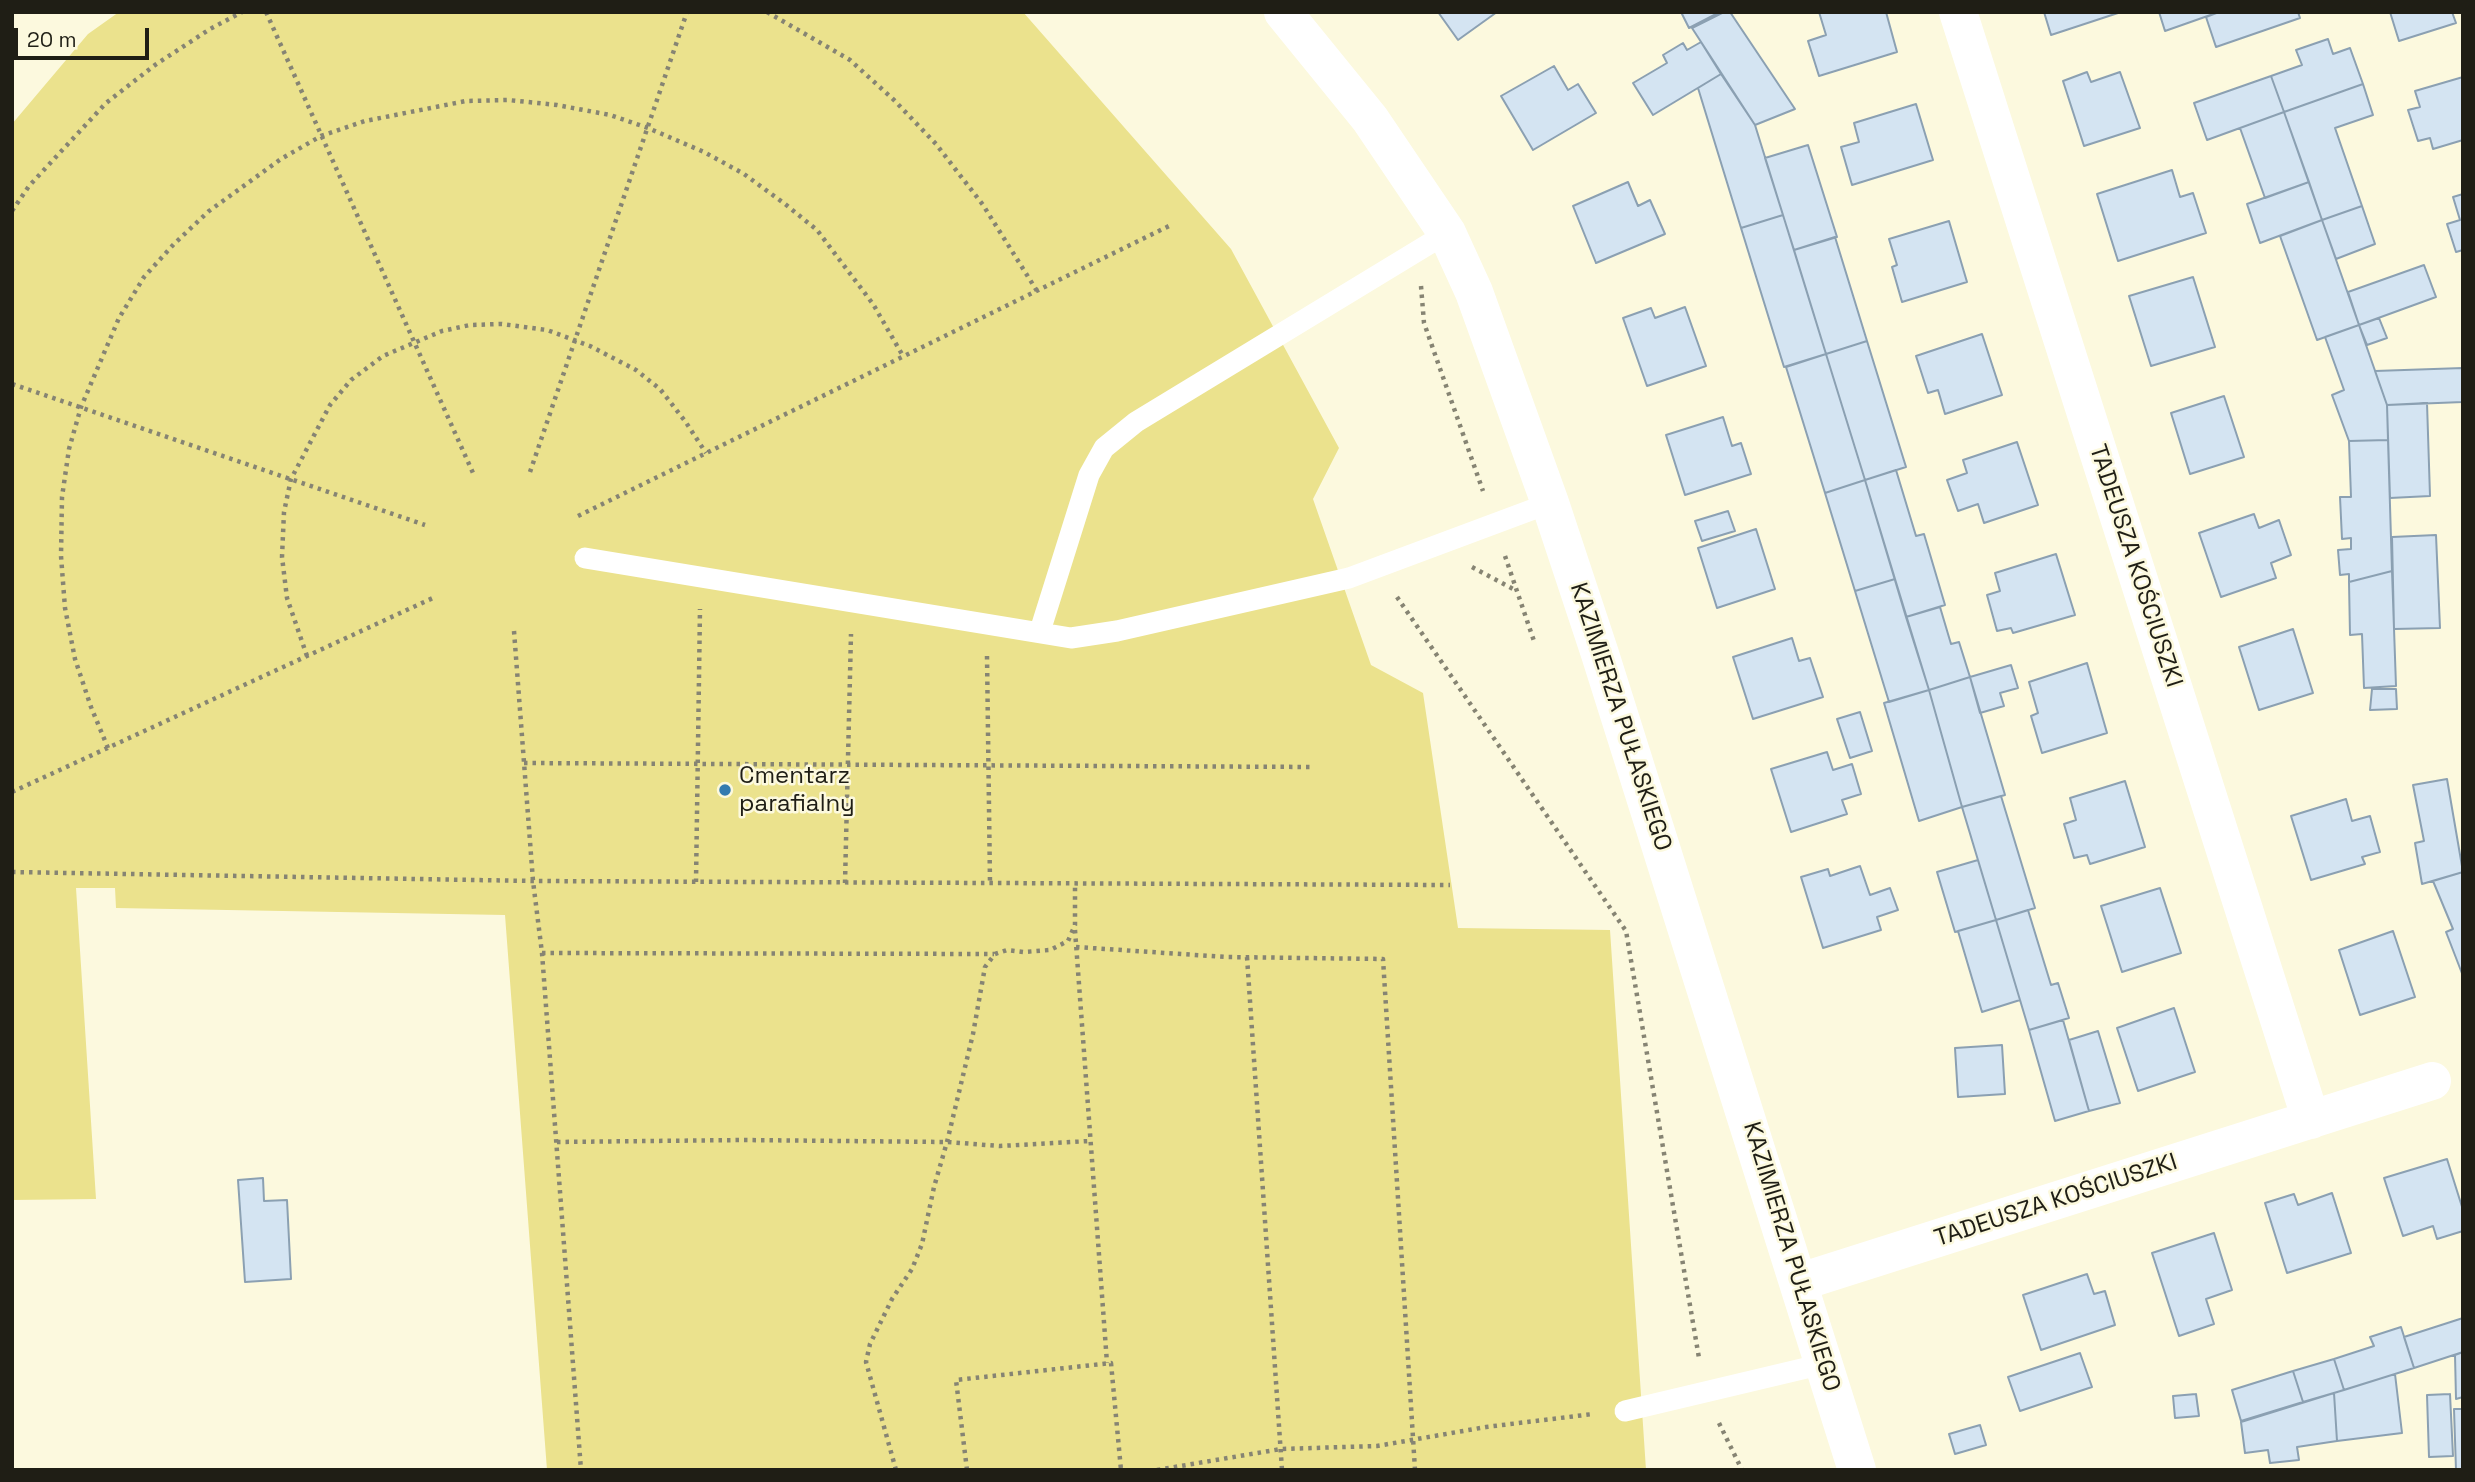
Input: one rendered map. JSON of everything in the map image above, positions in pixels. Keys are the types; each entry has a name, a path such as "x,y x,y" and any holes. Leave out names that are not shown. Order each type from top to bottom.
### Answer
{"street":[{"name":"KAZIMIERZA PUŁASKIEGO","path":"1283,12 1370,119 1433,242 1474,292 1550,503 1617,705 1857,1470"},
{"name":"TADEUSZA KOŚCIUSZKI","path":"1958,12 2311,1121"},
{"name":"TADEUSZA KOŚCIUSZKI","path":"1800,1282 2432,1082"}],"lane":[{"path":"1040,631 1089,475 1104,448 1136,422 1433,242"},
{"path":"585,558 1071,638 1117,631 1343,580 1550,503"},
{"path":"1625,1411 1823,1364"}],"path":[{"path":"12,211 29,186 106,103 155,65 210,29 242,12"},
{"path":"266,12 472,473"},
{"path":"530,472 687,12"},
{"path":"767,12 850,60 894,100 936,144 983,205 1037,291"},
{"path":"108,748 75,659 65,608 61,556 62,497 69,449 81,407 119,318 144,277 209,211 270,167 321,136 365,121 466,101 508,100 557,105 610,115 648,128 704,152 744,174 817,230 873,304 903,356"},
{"path":"578,516 1173,224"},
{"path":"1433,242 1424,323 1535,644"},
{"path":"307,656 287,598 282,557 284,512 291,479 330,405 351,380 383,356 452,329 502,324 547,330 575,340 636,370 660,389 706,453"},
{"path":"12,384 425,525"},
{"path":"1377,567 1626,931 1704,1392 1742,1470"},
{"path":"696,882 700,577"},
{"path":"12,792 435,597"},
{"path":"845,883 851,602"},
{"path":"986,624 989,883"},
{"path":"514,631 533,881 542,953 581,1470"},
{"path":"524,763 1314,767"},
{"path":"12,872 533,881 1450,886"},
{"path":"1075,884 1076,947 1107,1363"},
{"path":"542,953 995,954 1007,950 1050,950 1068,941 1075,925"},
{"path":"1076,947 1247,957 1384,959 1415,1470"},
{"path":"896,1470 866,1362 870,1344 892,1299 912,1269 922,1244 985,967 995,954"},
{"path":"1247,957 1282,1470"},
{"path":"557,1142 743,1140 947,1142 1000,1146 1090,1141"},
{"path":"967,1470 956,1380 1107,1363 1111,1363 1121,1470"},
{"path":"1157,1470 1281,1449 1377,1446 1551,1418 1625,1411"}],"shaded area":[{"name":"Cmentarz parafialny","path":"119,12 1023,12 1231,249 1339,448 1313,499 1371,665 1423,693 1458,928 1610,930 1646,1470 547,1470 505,915 116,908 115,888 76,888 96,1199 12,1200 12,124 88,34"}],"building":[{"path":"1438,12 1497,12 1458,40"},
{"path":"1681,12 1720,12 1689,28"},
{"path":"1724,12 1730,12 1795,109 1755,125 1692,28"},
{"path":"1819,12 1886,12 1897,52 1819,76 1808,41 1826,35"},
{"path":"2044,12 2118,12 2118,13 2051,35"},
{"path":"2159,12 2219,12 2165,31"},
{"path":"2219,12 2298,12 2300,18 2216,47 2206,17"},
{"path":"2390,12 2452,12 2456,23 2399,41"},
{"path":"2328,39 2333,54 2350,48 2363,84 2284,112 2271,76 2302,65 2296,50"},
{"path":"1701,42 1721,74 1653,115 1633,83 1667,63 1663,55 1683,43 1687,50"},
{"path":"1554,66 1568,90 1578,84 1596,113 1533,150 1501,96"},
{"path":"2087,72 2091,82 2120,72 2140,128 2084,146 2063,81"},
{"path":"1721,74 1755,125 1783,215 1741,228 1698,88"},
{"path":"2271,76 2284,112 2207,140 2194,103"},
{"path":"2463,77 2463,140 2433,149 2430,138 2418,141 2408,110 2420,107 2415,91"},
{"path":"2363,84 2373,115 2335,128 2362,206 2322,220 2284,112"},
{"path":"1916,104 1933,160 1852,185 1841,147 1859,142 1854,123"},
{"path":"2284,112 2309,182 2265,198 2240,128"},
{"path":"1808,145 1837,237 1794,250 1765,158"},
{"path":"2172,170 2180,197 2193,193 2206,233 2118,261 2097,194"},
{"path":"1628,182 1638,206 1650,200 1665,234 1596,263 1573,206"},
{"path":"2309,182 2322,220 2260,243 2247,204"},
{"path":"2463,194 2463,250 2456,252 2447,224 2460,220 2453,197"},
{"path":"2362,206 2375,244 2336,259 2322,220"},
{"path":"1783,215 1826,354 1784,367 1741,228"},
{"path":"2322,220 2359,325 2317,340 2280,236"},
{"path":"1949,221 1967,282 1902,302 1892,267 1897,265 1889,239"},
{"path":"1835,237 1867,341 1826,354 1794,250"},
{"path":"2424,265 2436,297 2359,325 2348,292"},
{"path":"2193,277 2215,347 2151,366 2129,296"},
{"path":"1685,307 1706,366 1647,386 1623,318 1651,308 1655,318"},
{"path":"2379,318 2387,338 2367,345 2359,325"},
{"path":"2359,325 2387,405 2388,440 2349,441 2332,395 2344,390 2325,337"},
{"path":"1982,334 2002,395 1945,414 1938,390 1928,393 1916,356"},
{"path":"1867,341 1906,467 1865,480 1826,354"},
{"path":"1826,354 1865,480 1825,493 1786,367"},
{"path":"2463,368 2463,402 2387,405 2375,371"},
{"path":"2224,396 2244,457 2190,474 2171,413"},
{"path":"2427,403 2430,496 2390,498 2387,405"},
{"path":"1723,417 1732,446 1741,443 1751,474 1685,495 1666,435"},
{"path":"2388,440 2392,571 2349,582 2349,574 2340,575 2338,550 2351,549 2351,538 2342,539 2340,497 2351,497 2349,441"},
{"path":"2017,442 2038,505 1984,523 1978,504 1958,511 1947,480 1967,473 1963,460"},
{"path":"1896,470 1916,536 1924,534 1945,605 1906,617 1865,480"},
{"path":"1865,480 1895,579 1855,591 1825,493"},
{"path":"1728,511 1735,531 1702,541 1695,521"},
{"path":"2254,514 2259,528 2279,520 2291,555 2271,563 2276,578 2221,597 2199,533"},
{"path":"1756,529 1775,589 1717,608 1698,548"},
{"path":"2436,535 2440,628 2394,629 2392,537"},
{"path":"2056,554 2075,615 2013,633 2011,628 1997,631 1987,595 2000,591 1995,573"},
{"path":"2392,571 2396,686 2364,688 2362,634 2350,635 2349,582"},
{"path":"1895,579 1929,690 1889,702 1855,591"},
{"path":"1940,607 1951,644 1959,642 1970,677 1929,690 1906,617"},
{"path":"2293,629 2313,693 2259,710 2239,647"},
{"path":"1792,638 1799,661 1810,658 1823,697 1753,719 1733,657"},
{"path":"2087,663 2107,733 2042,753 2031,716 2038,713 2029,682"},
{"path":"2011,665 2018,688 2000,693 2004,706 1980,713 1970,677"},
{"path":"1970,677 2005,795 1962,807 1929,690"},
{"path":"2372,689 2396,689 2397,709 2370,710"},
{"path":"1929,690 1962,807 1919,821 1884,703"},
{"path":"1860,712 1872,751 1850,758 1837,719"},
{"path":"1827,752 1833,770 1852,764 1861,794 1842,800 1847,814 1791,832 1771,769"},
{"path":"2447,779 2463,872 2422,884 2415,843 2424,841 2413,785"},
{"path":"2125,781 2145,847 2090,864 2087,855 2074,858 2064,824 2076,820 2070,798"},
{"path":"2001,796 2035,908 1996,920 1962,807"},
{"path":"2346,799 2352,821 2370,816 2380,852 2362,857 2365,864 2311,880 2291,816"},
{"path":"1978,860 1996,920 1955,932 1937,872"},
{"path":"1860,866 1870,895 1890,888 1898,910 1877,917 1881,930 1823,948 1801,877 1828,869 1830,876"},
{"path":"2463,872 2463,976 2446,932 2453,929 2433,881"},
{"path":"2160,888 2181,953 2122,972 2101,906"},
{"path":"2028,910 2051,985 2058,983 2069,1018 2029,1030 1996,920"},
{"path":"1996,920 2020,1000 1982,1012 1958,931"},
{"path":"2393,931 2415,997 2360,1015 2339,950"},
{"path":"2174,1008 2195,1072 2138,1091 2117,1028"},
{"path":"2063,1020 2089,1111 2055,1121 2029,1030"},
{"path":"2098,1031 2120,1103 2089,1111 2069,1040"},
{"path":"2002,1045 2005,1094 1958,1097 1955,1048"},
{"path":"2447,1159 2463,1210 2463,1231 2437,1239 2433,1226 2403,1236 2384,1178"},
{"path":"263,1178 264,1201 287,1200 291,1279 245,1282 238,1180"},
{"path":"2332,1193 2351,1253 2287,1273 2265,1203 2294,1194 2298,1205"},
{"path":"2214,1233 2232,1290 2206,1299 2214,1324 2179,1336 2152,1253"},
{"path":"2087,1274 2094,1294 2105,1291 2115,1325 2041,1350 2023,1295"},
{"path":"2463,1318 2463,1352 2414,1368 2404,1337"},
{"path":"2401,1327 2414,1368 2344,1390 2334,1359 2374,1346 2370,1337"},
{"path":"2463,1352 2463,1397 2456,1399 2455,1355"},
{"path":"2080,1353 2092,1387 2020,1411 2008,1377"},
{"path":"2334,1359 2344,1390 2303,1402 2293,1371"},
{"path":"2293,1371 2303,1402 2241,1421 2232,1390"},
{"path":"2395,1374 2402,1433 2337,1441 2334,1393"},
{"path":"2334,1393 2337,1441 2297,1447 2299,1460 2270,1463 2268,1450 2245,1453 2241,1422"},
{"path":"2196,1394 2199,1416 2175,1418 2173,1396"},
{"path":"2450,1394 2453,1456 2429,1457 2427,1395"},
{"path":"2454,1409 2463,1409 2463,1470 2456,1470"},
{"path":"1980,1425 1986,1445 1955,1454 1949,1434"}],"place":[{"name":"Cmentarz parafialny","path":"725,790"}]}
